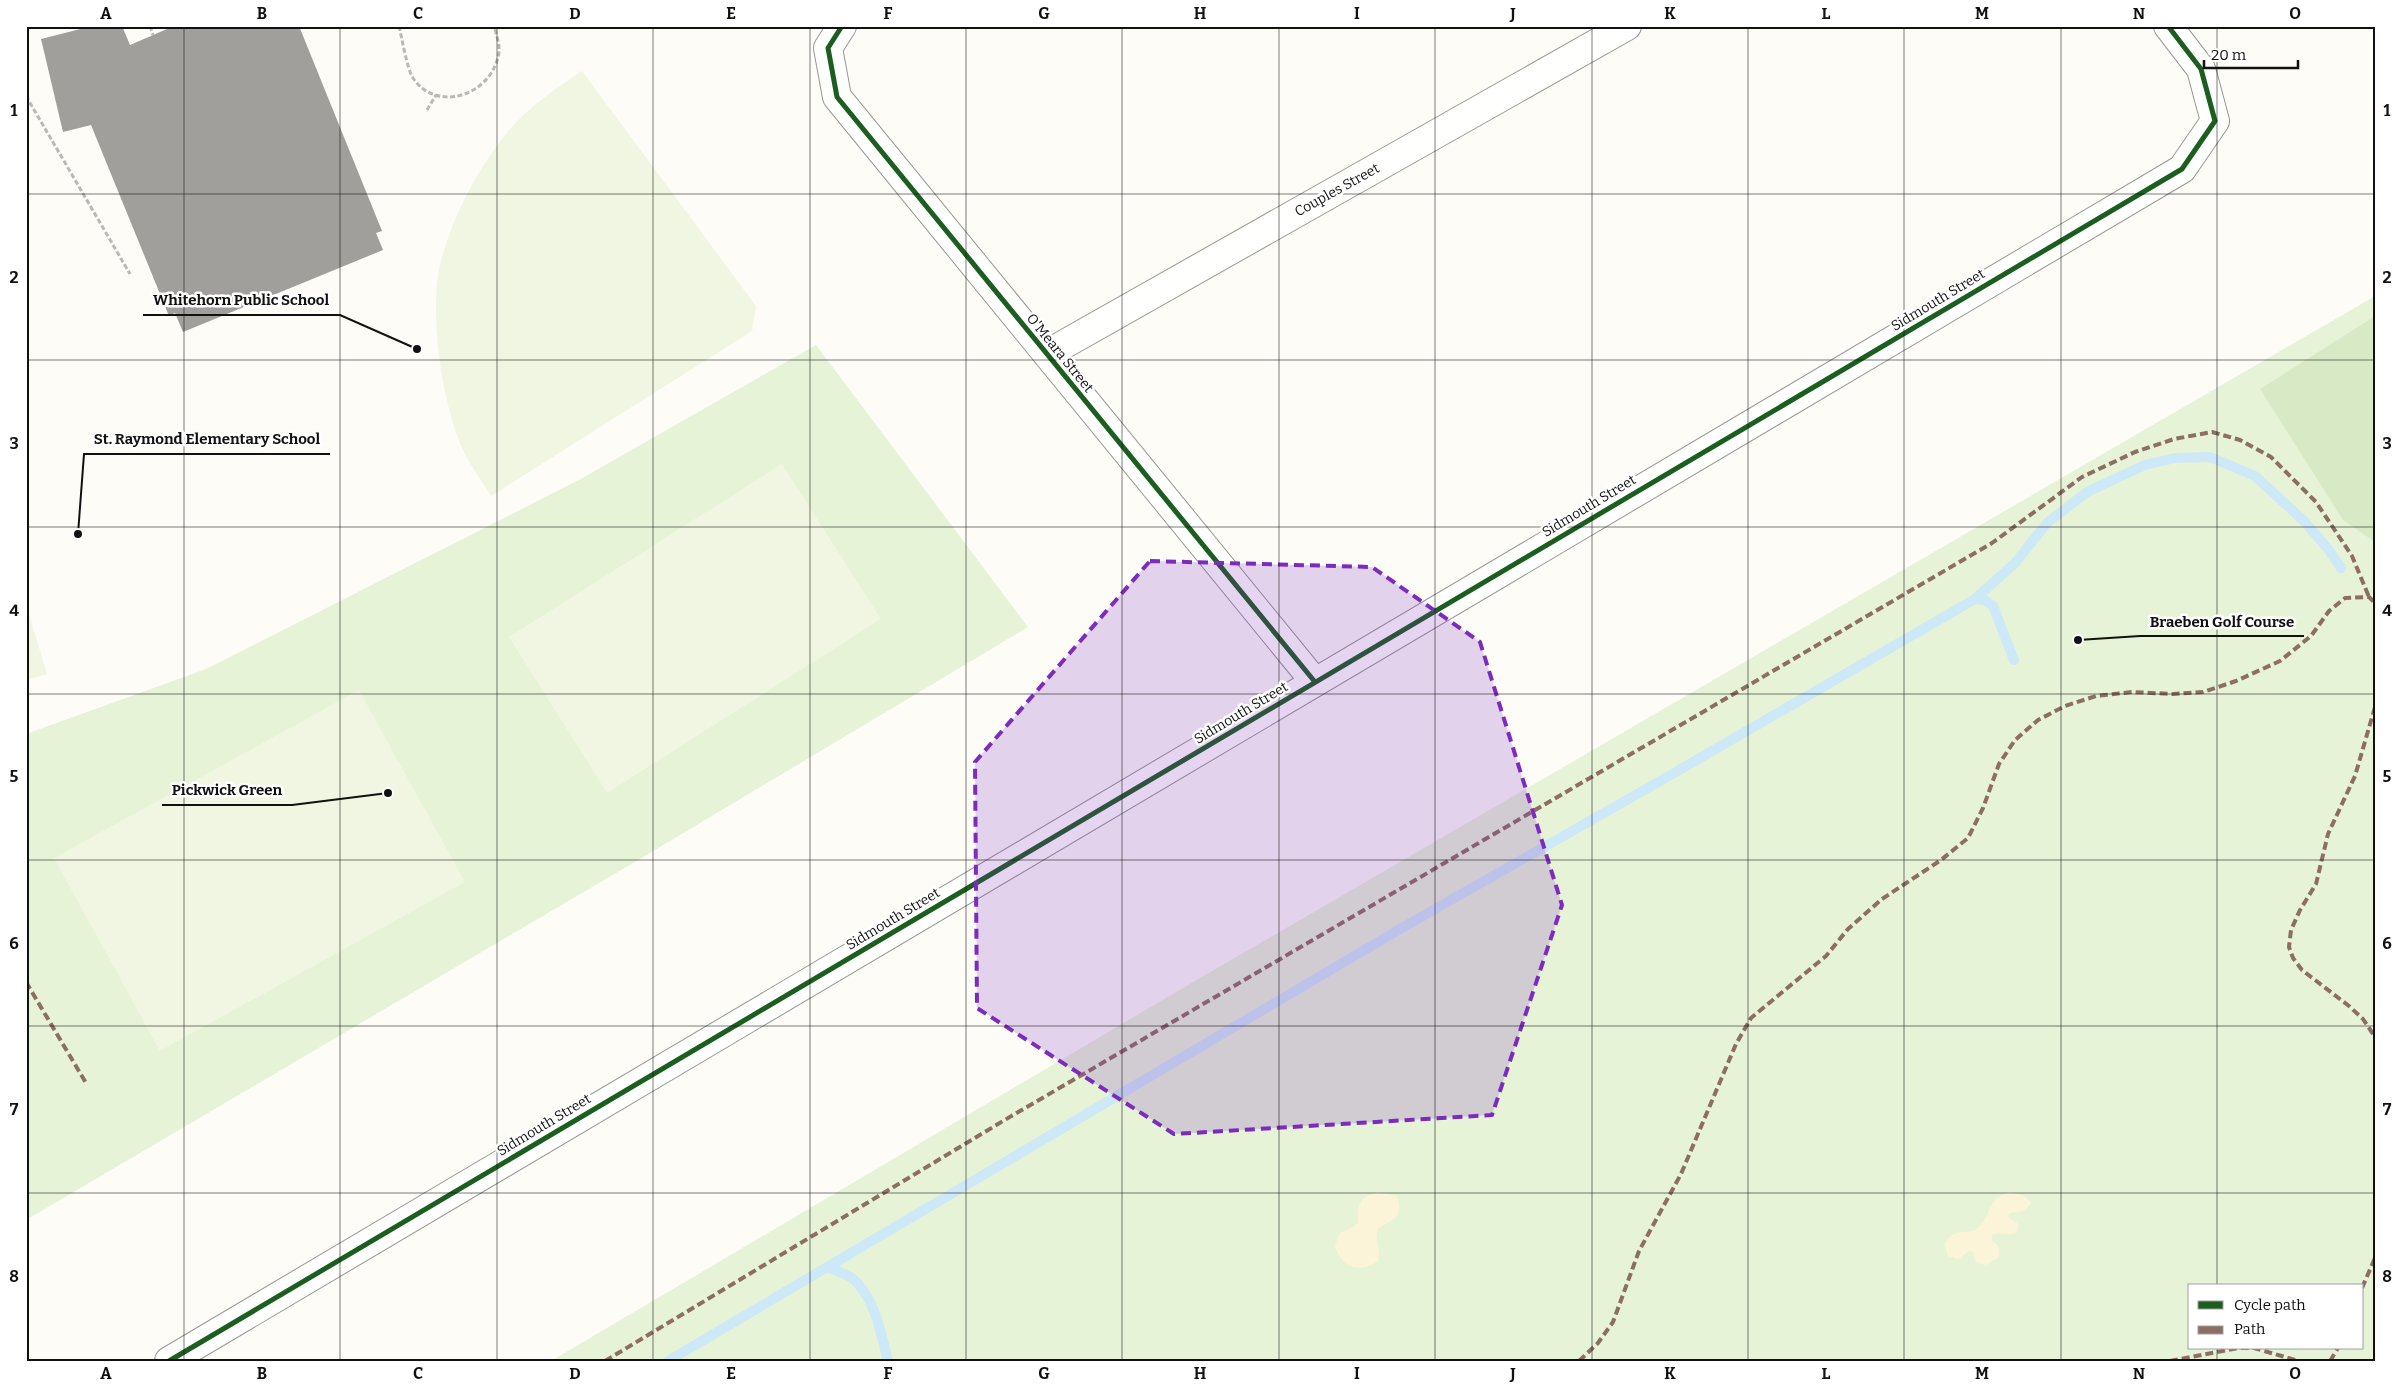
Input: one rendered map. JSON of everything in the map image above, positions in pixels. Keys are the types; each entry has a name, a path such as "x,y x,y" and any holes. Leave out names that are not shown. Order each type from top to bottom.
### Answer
{"street":[{"name":"O'Meara Street","path":"842,26 828,48 836,97 1316,682"},
{"name":"Couples Street","path":"1047,354 1627,26"},
{"name":"Sidmouth Street","path":"169,1361 2182,169 2215,121 2201,69 2168,26"}],"path":[{"path":"150,26 153,35"},
{"path":"399,26 412,78 436,95 451,97 466,94 479,88 490,77 496,64 499,50 494,26"},
{"path":"427,110 436,95"},
{"path":"26,96 130,274"}],"highlighted area":[{"path":"1150,561 1372,567 1480,642 1562,905 1492,1115 1174,1134 977,1008 975,762"}],"green space":[{"path":"582,71 756,306 752,331 491,496 465,454 457,435 444,386 437,332 436,306 437,282 441,261 452,227 467,194 495,148 532,107"},
{"path":"2375,296 2375,1361 551,1361 1188,985"},
{"path":"2375,316 2375,542 2343,520 2260,389"},
{"path":"816,345 1028,627 650,853 26,1220 26,734 206,669 579,480"},
{"path":"782,464 881,619 607,793 509,637"},
{"path":"26,604 47,674 26,680"},
{"path":"359,690 465,882 160,1051 54,858"}],"sand":[{"path":"1378,1192 1397,1196 1399,1210 1395,1218 1377,1230 1378,1261 1364,1268 1352,1267 1346,1264 1335,1246 1340,1233 1354,1227 1358,1222 1358,1210 1363,1199"},
{"path":"2009,1192 2025,1196 2031,1203 2025,1211 2009,1213 2008,1217 2018,1224 2017,1232 1992,1235 1992,1241 1999,1248 1998,1258 1985,1265 1975,1261 1973,1252 1969,1251 1958,1259 1948,1256 1945,1244 1949,1238 1957,1233 1975,1230 1979,1227 1993,1203"}],"building":[{"path":"92,26 122,26 130,45 174,26 299,26 382,231 376,233 383,250 183,332 175,313 169,316 91,125 63,132 41,39"}],"waterway":[{"path":"668,1361 1400,929 1975,599 2015,563 2047,523 2087,492 2145,465 2175,458 2210,457 2255,476 2304,521 2329,550 2341,568"},
{"path":"1975,599 1985,600 1993,606 2014,660"},
{"path":"827,1267 852,1278 866,1295 876,1316 888,1361"}],"marked path":[{"path":"605,1361 1003,1121 1992,543 2082,477 2135,452 2174,439 2212,432 2240,440 2271,457 2316,502 2352,556 2369,597"},
{"path":"1579,1361 1598,1343 1613,1322 1639,1251 1681,1174 1736,1044 1751,1018 1826,956 1848,929 1882,899 1941,860 1968,838 1983,808 1999,764 2015,740 2038,720 2065,706 2096,696 2132,692 2173,694 2203,692 2236,681 2280,661 2311,636 2329,611 2345,598 2369,597 2375,603"},
{"path":"2375,707 2355,776 2328,834 2316,884 2300,910 2291,930 2289,947 2293,958 2302,970 2349,1006 2363,1019 2375,1037"},
{"path":"26,982 86,1083"},
{"path":"2364,1284 2375,1258"},
{"path":"2170,1361 2228,1350"},
{"path":"2261,1350 2299,1361"},
{"path":"2330,1361 2337,1350"}],"cycle path":[{"path":"842,26 828,48 837,97 1315,682"},
{"path":"169,1361 2182,169 2215,121 2201,69 2168,26"}],"place":[{"name":"Whitehorn Public School","path":"417,349"},
{"name":"St. Raymond Elementary School","path":"78,534"},
{"name":"Braeben Golf Course","path":"2078,640"},
{"name":"Pickwick Green","path":"388,793"}]}
